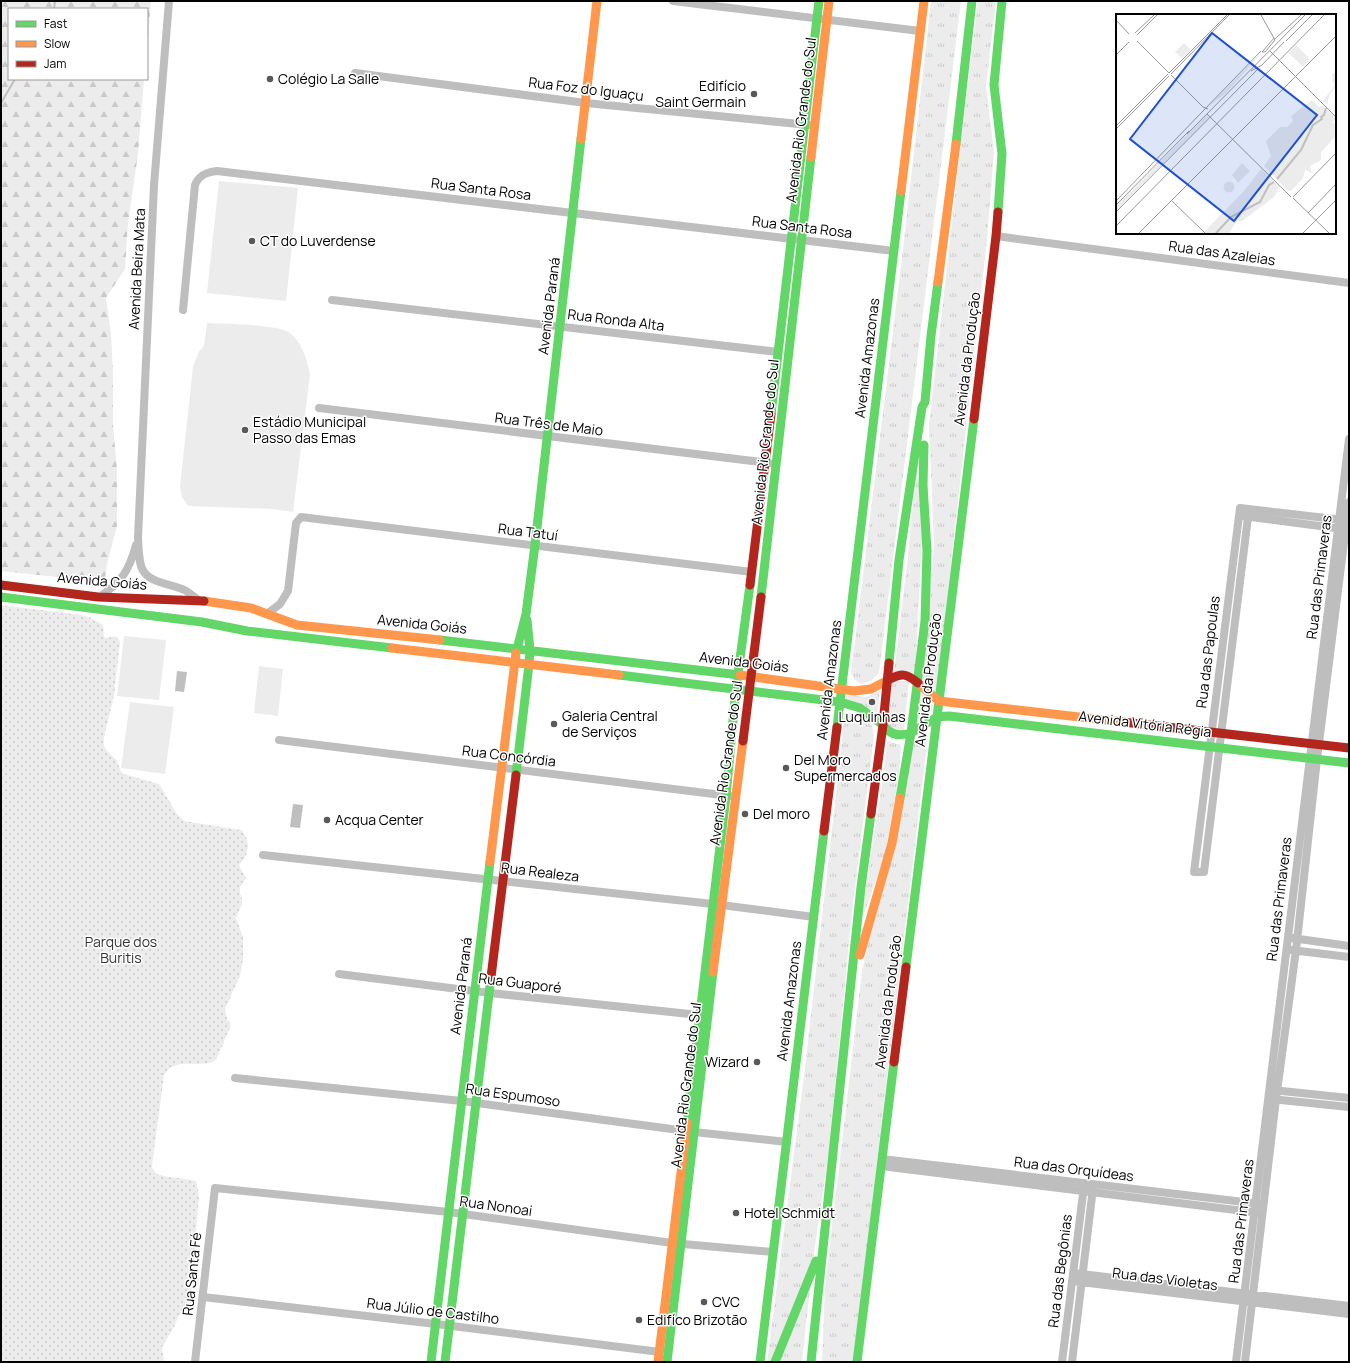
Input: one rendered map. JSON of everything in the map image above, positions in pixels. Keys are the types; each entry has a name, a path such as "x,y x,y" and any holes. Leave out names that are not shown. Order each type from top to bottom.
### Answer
{"main road":[{"name":"Avenida Paraná","path":"431,1362 514,662 526,614 535,545 598,1"},
{"name":"Avenida Rio Grande do Sul","path":"667,1362 677,1243 717,905 736,688 752,572 819,1"},
{"name":"Avenida Rio Grande do Sul","path":"690,1131 699,1016 736,797 752,676 829,1"},
{"name":"Avenida Amazonas","path":"760,1362 924,1"},
{"path":"811,1362 861,887 884,725 899,560 924,402 972,1"},
{"name":"Avenida da Produção","path":"857,1362 996,236 1002,154 994,85 1002,1"},
{"path":"850,988 892,844 918,683 925,621 927,551 923,485 926,408 924,402"},
{"name":"Avenida Goiás","path":"1,585 98,597 204,602 250,608 264,623 514,662 736,688 840,702 860,708 884,725 888,732 894,735 904,736 911,733"},
{"name":"Avenida Goiás","path":"1,597 202,615 213,625 264,623 297,625 517,648 752,676 842,690 854,691 871,689 898,674 905,673 918,683"},
{"path":"202,615 204,602"},
{"name":"Avenida Paraná","path":"446,1362 529,664 530,650 526,614"},
{"path":"918,683 939,701"},
{"name":"Avenida Vitória Régia","path":"939,701 1349,748"},
{"name":"Avenida Vitória Régia","path":"937,717 959,716 1349,763"},
{"path":"911,733 937,717"},
{"name":"Avenida Rio Grande do Sul","path":"658,1362 677,1243"},
{"path":"775,1362 822,1248"},
{"path":"814,1339 815,1362"}],"street":[{"name":"Avenida Beira Mata","path":"169,1 154,185 138,538 140,563 145,573 162,583 183,589 204,602"},
{"path":"673,1 920,31"},
{"name":"Rua Foz do Iguaçu","path":"355,73 586,103 815,126"},
{"name":"Rua Santa Rosa","path":"183,310 195,185 200,176 211,171 894,251"},
{"name":"Rua das Azaleias","path":"996,236 1349,283"},
{"name":"Rua Ronda Alta","path":"332,300 778,352"},
{"name":"Rua Três de Maio","path":"319,408 776,464"},
{"name":"Rua das Primaveras","path":"1345,525 1349,439"},
{"name":"Rua das Primaveras","path":"1245,1362 1249,1298 1273,1090 1286,949 1349,502"},
{"name":"Rua das Papoulas","path":"1214,747 1204,872 1194,872 1214,747 1248,513 1239,512 1216,732"},
{"path":"1248,513 1345,525"},
{"name":"Rua Tatuí","path":"264,623 280,604 288,591 296,523 301,517 752,572"},
{"name":"Avenida Beira Mata","path":"98,597 116,585 123,577 129,567 138,538"},
{"name":"Rua Concórdia","path":"279,740 736,797"},
{"name":"Rua das Primaveras","path":"1273,1090 1298,939 1313,758"},
{"name":"Rua Realeza","path":"262,855 488,879 814,917"},
{"path":"1288,938 1349,946"},
{"path":"1286,949 1349,957"},
{"name":"Rua Guaporé","path":"339,974 490,993 699,1016"},
{"name":"Rua Espumoso","path":"235,1078 462,1101 690,1131 787,1142"},
{"path":"1273,1090 1349,1098"},
{"path":"1272,1099 1349,1107"},
{"name":"Rua das Orquídeas","path":"882,1163 1093,1188 1260,1204"},
{"name":"Rua das Begônias","path":"1062,1362 1084,1187"},
{"name":"Rua Nonoai","path":"215,1188 449,1212 677,1243 774,1252"},
{"name":"Rua Santa Fé","path":"195,1362 215,1188"},
{"name":"Rua das Orquídeas","path":"1093,1188 1259,1212"},
{"name":"Rua das Begônias","path":"1072,1362 1093,1188"},
{"name":"Rua das Violetas","path":"1073,1277 1249,1298 1349,1314"},
{"name":"Rua Júlio de Castilho","path":"203,1298 436,1324 660,1352"},
{"name":"Rua das Primaveras","path":"1236,1362 1249,1298"},
{"name":"Rua das Violetas","path":"1249,1298 1349,1306"}],"green space":[{"path":"1,1 151,1 148,37 148,8 8,8 8,80 144,80 138,154 128,223 125,269 106,298 111,334 113,373 113,424 117,471 117,526 107,564 105,580 85,580 1,571"},
{"path":"931,1 961,1 879,673 871,681 861,684 854,679 851,673 903,249"},
{"path":"978,1 996,1 986,86 994,152 987,239 937,690 933,691 922,681 934,545 929,425"},
{"name":"CT do Luverdense","path":"219,181 298,188 286,301 207,293"},
{"name":"Estádio Municipal Passo das Emas","path":"207,323 263,326 284,330 290,333 301,346 310,374 293,512 272,509 188,506 182,497 180,486 193,367 199,351 204,346"},
{"path":"916,466 923,517 915,675 894,673 908,556"},
{"name":"Parque dos Buritis","path":"1,605 89,617 103,625 104,637 117,637 120,642 114,696 104,737 105,748 116,760 124,774 159,784 177,814 184,821 241,830 248,842 247,854 239,865 246,878 240,887 242,904 236,918 243,937 243,959 240,976 225,1009 227,1019 230,1023 230,1028 216,1060 203,1064 181,1064 169,1069 164,1075 152,1168 159,1175 196,1181 199,1195 191,1295 162,1347 164,1362 1,1362"},
{"path":"124,636 166,640 159,700 117,696"},
{"path":"259,666 283,669 278,716 254,713"},
{"path":"909,680 904,730 901,732 888,726 891,682"},
{"path":"921,688 931,701 932,711 916,725"},
{"path":"880,691 877,713 845,701 846,695 866,697"},
{"path":"130,702 174,707 165,774 121,768"},
{"path":"844,714 856,715 867,721 872,726 874,736 852,911 829,1149 815,1246 802,1362 767,1362 804,1076"},
{"path":"926,734 928,735 853,1362 822,1362 825,1287 862,971 914,742"},
{"path":"887,741 901,745 899,775 885,855 860,925 882,784"}],"shaded area":[{"path":"177,671 187,672 184,692 175,691"},
{"path":"293,804 303,805 300,828 290,827"}],"waterway":[{"path":"54,8 55,1"},
{"path":"1,103 14,80"}],"traffic: fast":[{"path":"771,414 819,1"},
{"path":"956,144 972,1"},
{"path":"998,212 1002,154 994,85 1002,1"},
{"path":"516,653 526,614 535,545 581,139"},
{"path":"761,597 811,157"},
{"path":"837,727 901,191"},
{"path":"889,663 899,560 922,407 925,402 938,282"},
{"path":"906,967 974,419"},
{"path":"900,798 911,733 925,621 927,551 923,485 924,445"},
{"path":"687,1123 726,796 736,688 750,585"},
{"path":"1,597 202,622 247,631 392,648"},
{"path":"516,775 530,650 527,620"},
{"path":"440,640 740,675"},
{"path":"619,675 840,702 860,708 883,725"},
{"path":"911,733 937,717 949,716 1349,763"},
{"path":"883,725 892,733 903,735 911,733"},
{"path":"811,1362 861,887 871,814"},
{"path":"760,1362 824,831"},
{"path":"431,1362 490,862"},
{"path":"667,1362 713,972"},
{"path":"445,1362 491,977"},
{"path":"857,1362 894,1062"},
{"path":"775,1362 816,1261"}],"traffic: slow":[{"path":"581,139 597,1"},
{"path":"811,157 829,1"},
{"path":"901,191 924,1"},
{"path":"938,282 956,144"},
{"path":"204,601 251,608 297,625 440,640"},
{"path":"392,648 619,675"},
{"path":"490,862 516,653"},
{"path":"740,675 854,691 871,689 888,680"},
{"path":"918,683 939,701 1123,722"},
{"path":"713,972 743,741"},
{"path":"860,955 892,843 900,798"},
{"path":"658,1362 687,1123"}],"traffic: jam":[{"path":"974,419 998,212"},
{"path":"750,585 771,414"},
{"path":"1,585 98,597 204,601"},
{"path":"743,741 761,597"},
{"path":"871,814 883,725 889,663"},
{"path":"888,680 904,675 910,677 918,683"},
{"path":"1123,722 1349,748"},
{"path":"824,831 837,727"},
{"path":"491,977 516,775"},
{"path":"894,1062 906,967"}],"place":[{"name":"Colégio La Salle","path":"270,79"},
{"name":"Edifício Saint Germain","path":"754,94"},
{"name":"CT do Luverdense","path":"252,241"},
{"name":"Estádio Municipal Passo das Emas","path":"245,430"},
{"name":"Luquinhas","path":"872,702"},
{"name":"Galeria Central de Serviços","path":"554,724"},
{"name":"Del Moro Supermercados","path":"786,768"},
{"name":"Del moro","path":"745,814"},
{"name":"Acqua Center","path":"327,820"},
{"name":"Wizard","path":"757,1062"},
{"name":"Hotel Schmidt","path":"736,1213"},
{"name":"CVC","path":"704,1302"},
{"name":"Edifíco Brizotão","path":"639,1320"}]}
